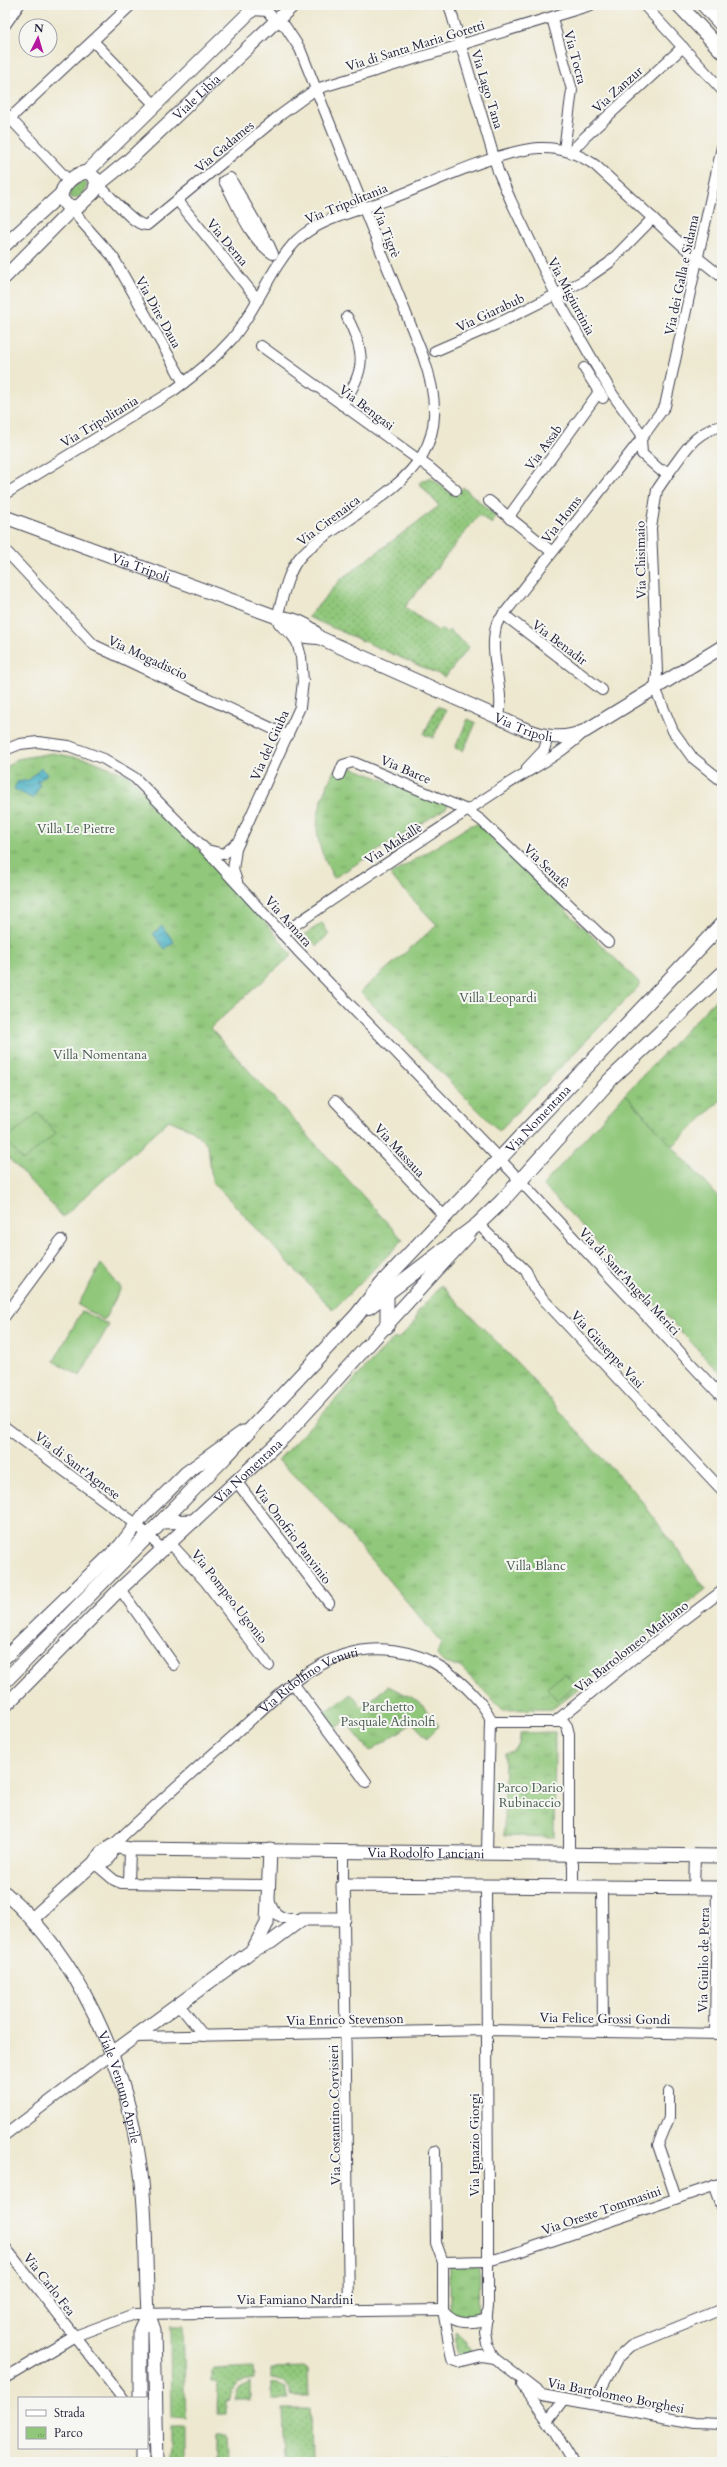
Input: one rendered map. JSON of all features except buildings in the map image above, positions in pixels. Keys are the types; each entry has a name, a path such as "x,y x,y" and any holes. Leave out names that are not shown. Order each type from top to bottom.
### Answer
{"main road":[{"path":"679,5 722,51"},
{"path":"705,5 722,8"},
{"path":"705,5 722,25"},
{"name":"Via Nomentana","path":"5,1681 149,1536 357,1315 382,1283 446,1218 722,924"},
{"name":"Via Nomentana","path":"357,1315 423,1268 478,1224 520,1181 611,1080 722,974"}],"street":[{"path":"5,25 19,5"},
{"path":"69,180 7,118 131,5"},
{"path":"270,5 274,10 284,13"},
{"name":"Via Lago Tana","path":"449,5 495,158"},
{"name":"Via di Santa Maria Goretti","path":"316,89 591,5"},
{"path":"644,5 722,90"},
{"path":"255,8 284,13"},
{"name":"Viale Libia","path":"87,172 154,104 255,8"},
{"name":"Via Tigrè","path":"284,13 285,26 296,42 316,89 432,384 434,420 428,444 419,462"},
{"name":"Viale Libia","path":"98,185 128,161 284,13"},
{"name":"Via Tocra","path":"552,18 572,90 567,151"},
{"path":"93,40 154,104"},
{"name":"Via Zanzur","path":"567,151 683,48"},
{"name":"Via Gadames","path":"98,185 109,193 136,222 143,225 149,224 279,116 316,89"},
{"name":"Via dei Galla e Sidama","path":"664,409 722,147"},
{"name":"Via Tripolitania","path":"5,494 184,383 232,338 258,300 290,248 301,237 332,220 495,158 530,149 567,151 596,165 653,218 722,277"},
{"name":"Via Migiurtinia","path":"495,158 511,201 556,295 613,395 642,437"},
{"path":"218,168 227,179 273,254 260,243 227,179"},
{"path":"5,246 61,194 69,180 87,172 94,176 98,185 87,200 73,208 5,277"},
{"path":"61,194 64,203 73,208"},
{"name":"Via Derna","path":"178,201 258,300"},
{"name":"Via Dire Daua","path":"73,208 81,221 111,253 184,383"},
{"name":"Via Giarabub","path":"435,351 472,336 583,281 609,263 653,218"},
{"path":"342,405 357,382 362,367 361,350 347,317"},
{"name":"Via Bengasi","path":"261,346 419,462 430,468 456,490"},
{"name":"Via Assab","path":"510,519 512,512 601,395 584,368"},
{"name":"Via Homs","path":"499,717 502,701 495,666 494,644 496,625 503,614 664,409"},
{"name":"Via Chisimaio","path":"655,688 657,673 650,552 652,512 657,490 670,471 700,434 722,426"},
{"path":"642,437 640,448 643,456 660,470 670,471"},
{"path":"622,462 629,458 635,458 654,473 658,479 657,490"},
{"name":"Via Cirenaica","path":"277,617 294,568 300,557 318,541 393,489 419,462"},
{"path":"488,501 552,552"},
{"name":"Via Tripoli","path":"5,517 277,617 302,624 314,632 318,637"},
{"name":"Via Mogadiscio","path":"5,550 94,645 288,736"},
{"name":"Via Benadir","path":"503,614 602,690"},
{"name":"Via Tripoli","path":"277,617 289,631 299,636 318,637 548,737 570,736 585,731 722,647"},
{"name":"Via del Giuba","path":"239,886 234,874 233,866 240,840 288,736 302,696 300,657 297,642 289,631"},
{"path":"300,657 305,646 318,637"},
{"name":"Via Chisimaio","path":"655,654 658,664 662,670 676,675"},
{"path":"655,688 670,724 682,745 698,762 722,781"},
{"name":"Via Makallè","path":"282,934 348,888 519,776 555,756 585,731"},
{"name":"Via Makallè","path":"519,776 544,750 548,737"},
{"name":"Via Asmara","path":"5,750 20,744 46,742 76,748 104,759 135,778 204,848 282,934 520,1181"},
{"name":"Via Barce","path":"340,775 343,765 354,762 467,810"},
{"name":"Via Senafè","path":"467,810 482,821 608,942"},
{"name":"Via del Giuba","path":"204,848 214,853 224,854 232,849 240,840"},
{"name":"Via Massaua","path":"335,1101 446,1218"},
{"name":"Via di Sant'Angela Merici","path":"520,1181 722,1397"},
{"name":"Via Nomentana","path":"5,1706 120,1589 284,1437 387,1327 478,1224"},
{"name":"Via Giuseppe Vasi","path":"478,1224 524,1269 544,1300 722,1490"},
{"path":"5,1316 61,1240"},
{"path":"423,1268 446,1262"},
{"path":"387,1327 388,1294"},
{"name":"Via Nomentana","path":"5,1657 120,1546 136,1524 186,1473 254,1424"},
{"name":"Via di Sant'Agnese","path":"5,1427 136,1524 149,1536"},
{"name":"Via Onofrio Panvinio","path":"236,1481 329,1603"},
{"path":"150,1509 162,1522 194,1521"},
{"name":"Via Pompeo Ugonio","path":"149,1536 166,1546 205,1581 269,1666"},
{"path":"120,1589 174,1665"},
{"name":"Via Bartolomeo Marliano","path":"556,1721 722,1591"},
{"name":"Via Ridolfino Venuti","path":"112,1846 142,1817 293,1683 342,1655 366,1650 397,1651 425,1658 446,1671 469,1692 491,1720"},
{"path":"293,1683 366,1782"},
{"path":"487,1852 488,1726 491,1720 556,1721 566,1724 569,1734 569,1854 573,1864 573,1888"},
{"path":"32,1919 94,1863 102,1853 112,1846"},
{"name":"Via Rodolfo Lanciani","path":"112,1846 130,1849 487,1852 722,1856"},
{"path":"129,1883 130,1849"},
{"path":"253,1950 266,1928 270,1850"},
{"path":"269,1891 272,1909 277,1915 287,1920 344,1919 343,1851"},
{"path":"694,1888 695,1855"},
{"path":"94,1863 114,1880 129,1883 269,1891"},
{"path":"344,1886 486,1888 719,1888"},
{"name":"Via Ignazio Giorgi","path":"486,1888 487,2319 485,2336 494,2358"},
{"path":"602,1888 603,2032"},
{"name":"Via Giulio de Petra","path":"719,1888 719,2033"},
{"name":"Viale Ventuno Aprile","path":"5,1893 32,1919 56,1948 79,1984 111,2054 128,2104 140,2160 148,2313 154,2330 157,2462"},
{"name":"Via Costantino Corvisieri","path":"344,1919 349,2312"},
{"path":"5,2135 111,2054 253,1950 271,1942 302,1920"},
{"path":"179,2005 204,2036"},
{"name":"Via Felice Grossi Gondi","path":"487,2030 719,2033"},
{"name":"Via Enrico Stevenson","path":"136,2037 487,2030"},
{"path":"669,2092 670,2118 658,2145 676,2198"},
{"path":"435,2151 436,2244 443,2262 443,2310 451,2354 455,2361 462,2362 481,2356 494,2358"},
{"path":"718,2184 722,2207"},
{"name":"Via Oreste Tommasini","path":"443,2262 487,2261 718,2184"},
{"name":"Via Carlo Fea","path":"5,2248 122,2397"},
{"path":"593,2404 617,2359 632,2346 722,2309"},
{"path":"443,2310 449,2318 457,2321 475,2322 487,2319"},
{"name":"Via Famiano Nardini","path":"5,2378 75,2336 123,2317 148,2313 443,2310"},
{"name":"Viale Ventuno Aprile","path":"140,2397 140,2330 148,2313"},
{"name":"Via Bartolomeo Borghesi","path":"494,2358 514,2376 539,2394 564,2400 695,2423 722,2424"},
{"path":"514,2376 548,2421 573,2462"},
{"path":"548,2421 564,2400"},
{"path":"142,2449 142,2462"}],"green space":[{"path":"83,180 87,184 85,190 79,197 70,198 70,190"},
{"path":"430,477 455,496 463,487 496,516 492,524 479,515 405,607 438,631 441,629 446,633 449,630 469,647 445,677 308,617 341,579 439,506 419,483"},
{"path":"437,706 446,710 433,738 424,734"},
{"path":"468,719 476,723 463,751 455,748"},
{"name":"Villa Nomentana","path":"52,753 91,760 128,775 246,898 292,955 210,1028 403,1240 333,1310 212,1181 208,1145 192,1130 169,1120 63,1217 5,1154 5,768 17,759"},
{"path":"350,767 448,804 446,808 334,878 321,849 317,824 322,800 334,770 343,775"},
{"name":"Villa Leopardi","path":"478,824 641,984 499,1131 360,992 437,925 390,875 471,825"},
{"path":"322,923 329,934 317,946 305,934"},
{"path":"722,993 722,1099 672,1147 625,1094"},
{"path":"625,1094 722,1201 722,1375 543,1185"},
{"path":"38,1113 56,1133 23,1161 6,1140"},
{"path":"101,1264 121,1288 104,1320 78,1305"},
{"name":"Villa Blanc","path":"441,1285 527,1373 592,1448 635,1492 706,1589 552,1709 503,1710 460,1667 444,1663 437,1655 441,1642 316,1495 278,1460 393,1339 399,1338 415,1322 417,1313"},
{"path":"82,1311 109,1325 80,1376 54,1361"},
{"path":"565,1673 575,1685 557,1700 547,1688"},
{"name":"Parchetto Pasquale Adinolfi","path":"388,1686 419,1701 439,1726 427,1738 413,1723 370,1751 345,1721 332,1733 319,1716 351,1694 362,1707"},
{"name":"Parco Dario Rubinaccio","path":"555,1732 554,1837 504,1836 505,1753 513,1751 517,1747 519,1744 520,1733"},
{"path":"450,2266 479,2266 478,2317 455,2317 450,2310"},
{"path":"170,2326 183,2326 186,2419 171,2418"},
{"path":"456,2332 474,2352 462,2356 457,2352"},
{"path":"253,2367 254,2380 238,2385 232,2391 230,2400 226,2401 226,2414 217,2414 218,2381 212,2381 212,2371 214,2369"},
{"path":"304,2367 308,2370 309,2396 292,2396 287,2386 271,2379 271,2368"},
{"path":"250,2383 250,2400 235,2400 238,2390"},
{"path":"272,2383 286,2389 289,2400 272,2400"},
{"path":"282,2409 310,2409 311,2462 279,2462 284,2460"},
{"path":"172,2428 186,2428 186,2462 172,2462"},
{"path":"217,2435 227,2435 228,2456 242,2460 242,2462 217,2462"},
{"path":"450,2459 450,2462 358,2461"}],"water":[{"path":"41,768 47,774 39,781 36,780 40,785 33,799 14,789 17,782 29,780"},
{"path":"162,926 174,942 165,949 153,934"}],"park label":[{"name":"Villa Le Pietre","path":"76,828"}]}
